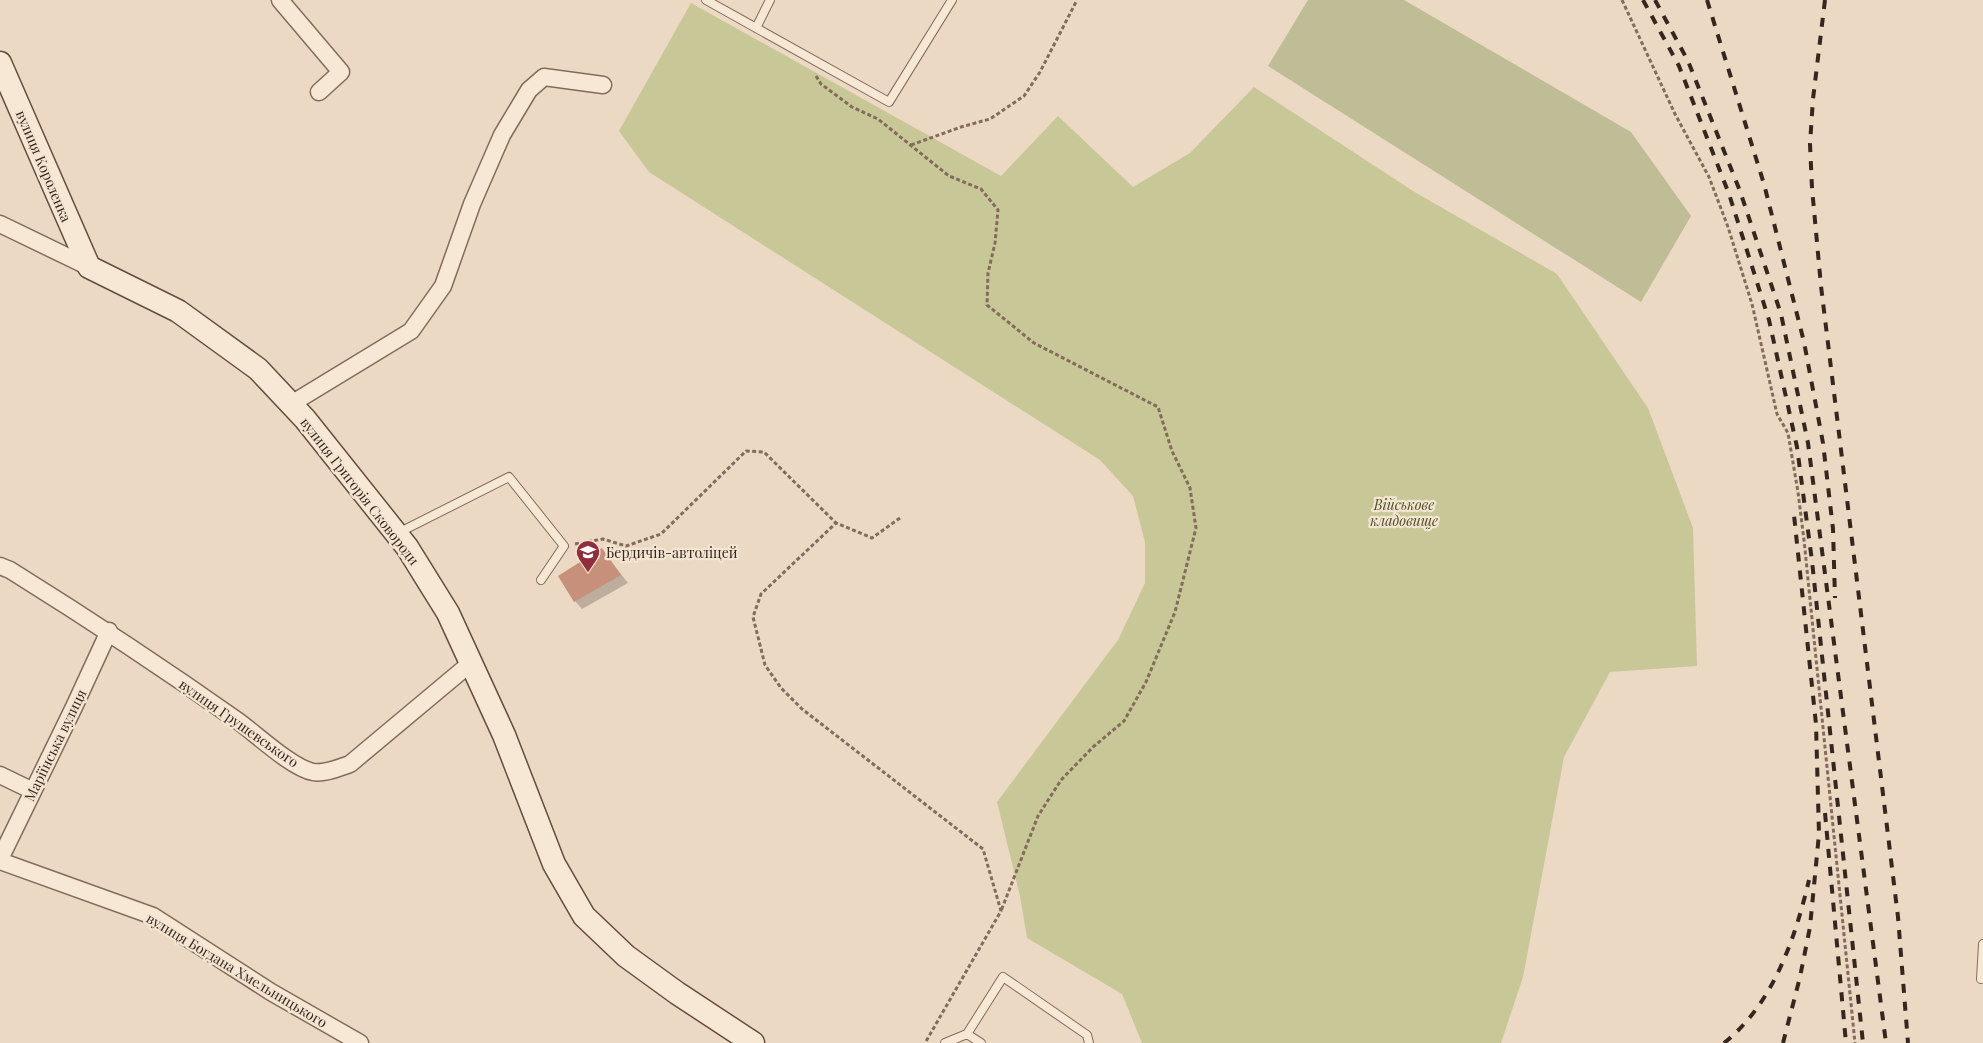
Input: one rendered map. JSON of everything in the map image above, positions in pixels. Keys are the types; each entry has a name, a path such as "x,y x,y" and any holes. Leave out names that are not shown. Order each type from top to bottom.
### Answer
{"main road":[{"name":"вулиця Короленка","path":"0,63 89,267"},
{"name":"вулиця Григорія Сковороди","path":"89,267 178,311 258,369 291,404 358,484 407,547 448,613 504,735 554,864 584,916 626,956 677,993 753,1043"}],"street":[{"path":"280,0 341,72 319,92"},
{"path":"291,404 411,331 443,286 472,204 502,135 529,90 544,77 603,85"},
{"name":"вулиця Григорія Сковороди","path":"0,224 89,267"},
{"name":"вулиця Грушевського","path":"0,566 10,570 109,632 239,722 286,759 312,772 333,770 350,764 472,662"},
{"name":"Маріїнська вулиця","path":"0,860 109,632"},
{"path":"0,775 33,791"},
{"name":"вулиця Богдана Хмельницького","path":"0,860 153,916 271,992 360,1043"}],"lane":[{"path":"706,0 890,102 952,0"},
{"path":"756,28 770,0"},
{"path":"396,534 509,477 564,546 541,580"},
{"path":"1981,979 1983,944"},
{"path":"945,1043 967,1034 1003,977 1087,1035 1089,1043"},
{"path":"967,1034 982,1043"}],"path":[{"path":"911,146 961,127 990,119 1024,96 1040,72 1077,0"},
{"path":"1622,0 1675,114 1710,177 1752,304 1777,414 1788,433 1804,540 1855,1043"},
{"path":"814,72 822,84 852,107 878,119 949,176 981,189 998,210 995,243 988,273 987,305 1034,343 1158,408 1172,451 1190,488 1196,528 1175,612 1146,682 1124,722 1093,747 1061,780 1038,816 1001,911 925,1043"},
{"path":"564,546 603,539 626,546 661,534 746,451 764,452 836,523 872,538 900,518"},
{"path":"836,523 761,594 753,617 765,665 782,688 802,709 983,849 1001,911"}],"green space":[{"path":"1308,0 1404,0 1631,132 1691,216 1641,302 1268,66"},
{"name":"Військове кладовище","path":"691,3 1001,176 1058,116 1133,187 1190,153 1254,87 1413,191 1557,274 1648,408 1693,528 1697,666 1610,672 1564,757 1523,977 1501,1043 1142,1043 1122,994 1027,938 1020,896 997,802 1118,640 1145,583 1145,542 1133,496 1100,460 649,172 619,131"}],"building":[{"path":"602,548 621,575 574,602 558,576"}],"railway":[{"path":"1643,0 1679,66 1729,194 1769,320 1797,447 1812,561 1863,1043"},
{"path":"1655,0 1688,61 1740,191 1781,314 1808,443 1886,1043"},
{"path":"1707,0 1764,184 1804,342 1823,443 1833,529 1835,598"},
{"path":"1825,0 1813,99 1810,144 1812,188 1821,286 1898,917 1908,1043"},
{"path":"1783,1043 1800,977 1810,927 1819,834 1816,724 1794,515"},
{"path":"1825,813 1846,1043"},
{"path":"1724,1043 1756,1009 1780,969 1797,925 1809,880"}],"place":[{"name":"Бердичів-автоліцей","path":"588,573"}]}
